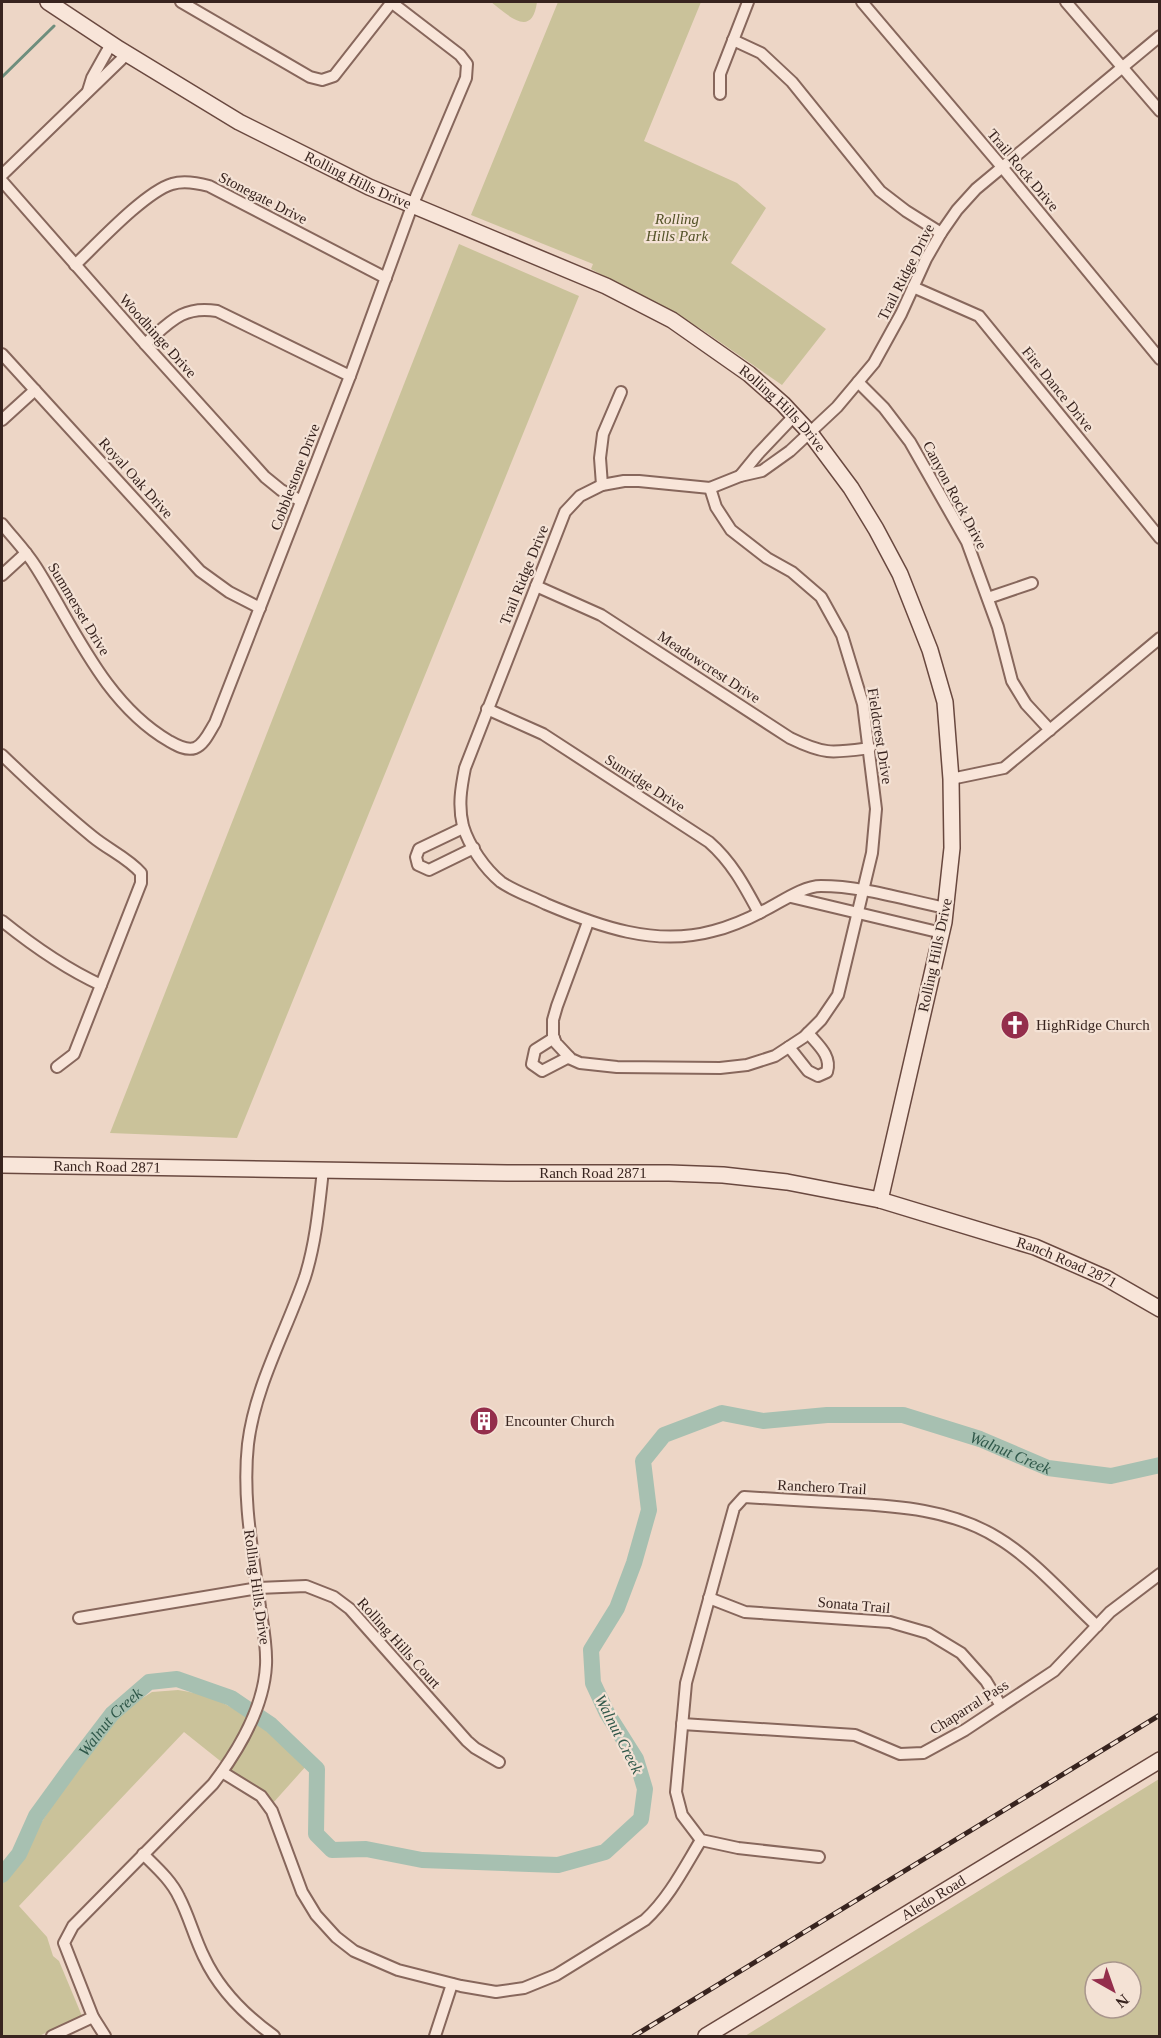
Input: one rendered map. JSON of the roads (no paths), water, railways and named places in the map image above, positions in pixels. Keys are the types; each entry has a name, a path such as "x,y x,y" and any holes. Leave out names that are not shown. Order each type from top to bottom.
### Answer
{"street":[{"name":"Rolling Hills Drive","path":"48,2 111,44 239,122 369,187 606,286 672,320 749,374 810,433 838,469 888,549 915,607 945,702 951,779 952,848 942,933 880,1200"},
{"path":"181,2 310,77 322,80 334,76 392,2"},
{"name":"Cobblestone Drive","path":"191,748 199,746 215,723 350,376 412,206 466,78 467,64 460,55 392,2"},
{"path":"720,94 720,74 748,2"},
{"name":"Trail Rock Drive","path":"862,2 1160,359"},
{"path":"1066,2 1160,111"},
{"name":"Trail Ridge Drive","path":"946,908 864,891 819,886 712,932 679,936 624,932 588,922 502,883 480,860 464,828 459,804 465,768 565,512 580,496 602,485 624,481 710,488 740,476 762,471 790,451 837,407 874,363 941,233 957,210 976,189 1160,36"},
{"path":"733,40 761,52 792,82 880,191 941,233"},
{"path":"88,91 92,78 111,44"},
{"path":"2,176 127,54"},
{"name":"Woodhinge Drive","path":"2,181 265,477 281,490 301,501"},
{"name":"Stonegate Drive","path":"75,264 148,197 170,184 179,182 209,186 386,278"},
{"name":"Fire Dance Drive","path":"913,287 979,316 1160,538"},
{"path":"145,344 176,317 186,312 202,308 217,310 350,376"},
{"name":"Royal Oak Drive","path":"2,354 200,571 229,592 260,608"},
{"name":"Canyon Rock Drive","path":"858,382 884,408 910,442 967,542 998,627 1012,681 1026,704 1050,730"},
{"path":"2,420 35,390"},
{"path":"602,485 600,458 603,434 621,392"},
{"name":"Trail Ridge Drive","path":"740,476 794,416"},
{"name":"Fieldcrest Drive","path":"569,1057 590,1065 720,1068 756,1062 775,1056 808,1033 821,1020 838,995 859,914 872,853 876,809 863,704 842,635 821,597 792,572 767,558 731,530 716,507 710,488"},
{"name":"Summerset Drive","path":"2,524 26,553 83,649 118,696 158,735 176,745 191,748"},
{"path":"2,575 26,553"},
{"path":"988,598 1032,583"},
{"name":"Meadowcrest Drive","path":"536,586 601,615 790,738 814,750 832,753 870,748"},
{"path":"951,779 1004,768 1160,638"},
{"name":"Sunridge Drive","path":"487,709 543,734 709,842 724,855 742,880 759,913"},
{"path":"2,755 64,813 134,865 141,873 141,883 74,1054 57,1067"},
{"path":"464,828 419,849 416,857 418,865 425,870 433,869 474,848"},
{"path":"791,897 942,933"},
{"path":"2,921 50,958 101,985"},
{"path":"554,1038 535,1050 532,1064 542,1071 569,1057 554,1038 553,1020 556,1006 588,922"},
{"path":"789,1047 808,1071 818,1076 827,1072 830,1064 828,1058 808,1033"},
{"name":"Ranch Road 2871","path":"2,1165 723,1175 788,1182 880,1200 1035,1247 1106,1278 1160,1309"},
{"name":"Rolling Hills Drive","path":"93,2017 64,1943 73,1926 222,1772 244,1738 263,1683 266,1666 258,1588 247,1515 248,1443 256,1405 305,1278 315,1239 323,1170"},
{"name":"Ranchero Trail","path":"701,1840 682,1815 676,1791 686,1683 734,1508 744,1497 879,1505 957,1518 998,1538 1037,1569 1097,1626"},
{"name":"Chaparral Pass","path":"682,1724 855,1735 900,1754 923,1753 965,1730 1054,1671 1110,1612 1160,1574"},
{"name":"Rolling Hills Court","path":"79,1618 258,1588 306,1586 321,1591 339,1600 350,1609 467,1741 499,1762"},
{"name":"Sonata Trail","path":"709,1598 745,1612 890,1622 928,1633 961,1653 986,1681 1001,1706"},
{"name":"Aledo Road","path":"706,2037 1160,1760"},
{"path":"222,1772 261,1796 272,1811 302,1892 315,1915 336,1937 354,1950 398,1970 452,1984 496,1992 524,1988 556,1975 635,1927 657,1909 701,1840 738,1848 819,1857"},
{"path":"143,1854 167,1878 179,1896 204,1959 224,1989 253,2021 274,2037"},
{"path":"435,2037 452,1984"},
{"path":"52,2037 93,2017 105,2037"}],"waterway":[{"path":"2,77 54,26"},
{"name":"Walnut Creek","path":"2,1875 19,1854 36,1816 112,1714 149,1682 177,1679 231,1698 271,1725 317,1769 316,1834 332,1850 366,1849 422,1860 558,1865 605,1852 641,1819 645,1789 636,1759 607,1713 593,1683 591,1650 617,1608 634,1563 649,1510 643,1461 664,1435 722,1413 763,1421 827,1415 903,1415 980,1439 1048,1468 1111,1476 1160,1465"}],"railway":[{"path":"634,2036 1160,1715"}],"place":[{"name":"HighRidge Church","path":"1015,1025"},
{"name":"Encounter Church","path":"484,1421"}],"park label":[{"name":"Rolling Hills Park","path":"677,228"}]}
